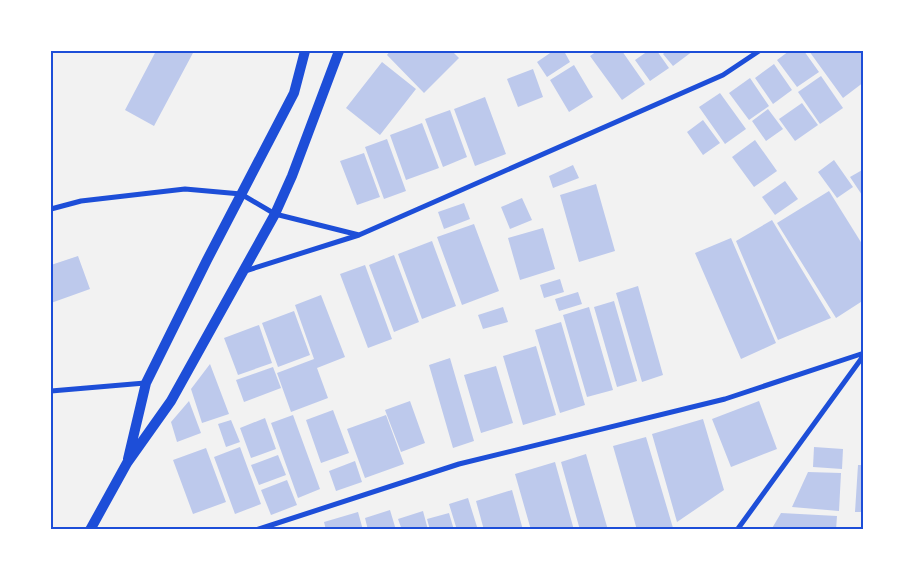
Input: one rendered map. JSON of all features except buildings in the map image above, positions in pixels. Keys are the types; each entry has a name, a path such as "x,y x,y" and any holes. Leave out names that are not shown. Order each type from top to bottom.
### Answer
{"main road":[{"path":"127,464 146,383 294,93 305,51"},
{"path":"90,530 127,464 171,401 275,214 292,176 339,51"}],"street":[{"path":"242,272 359,235 722,75 759,51"},
{"path":"51,209 81,201 186,189 241,194 275,214 359,235"},
{"path":"256,530 459,464 725,399 864,354"},
{"path":"737,530 864,354"},
{"path":"51,391 146,383"}]}
